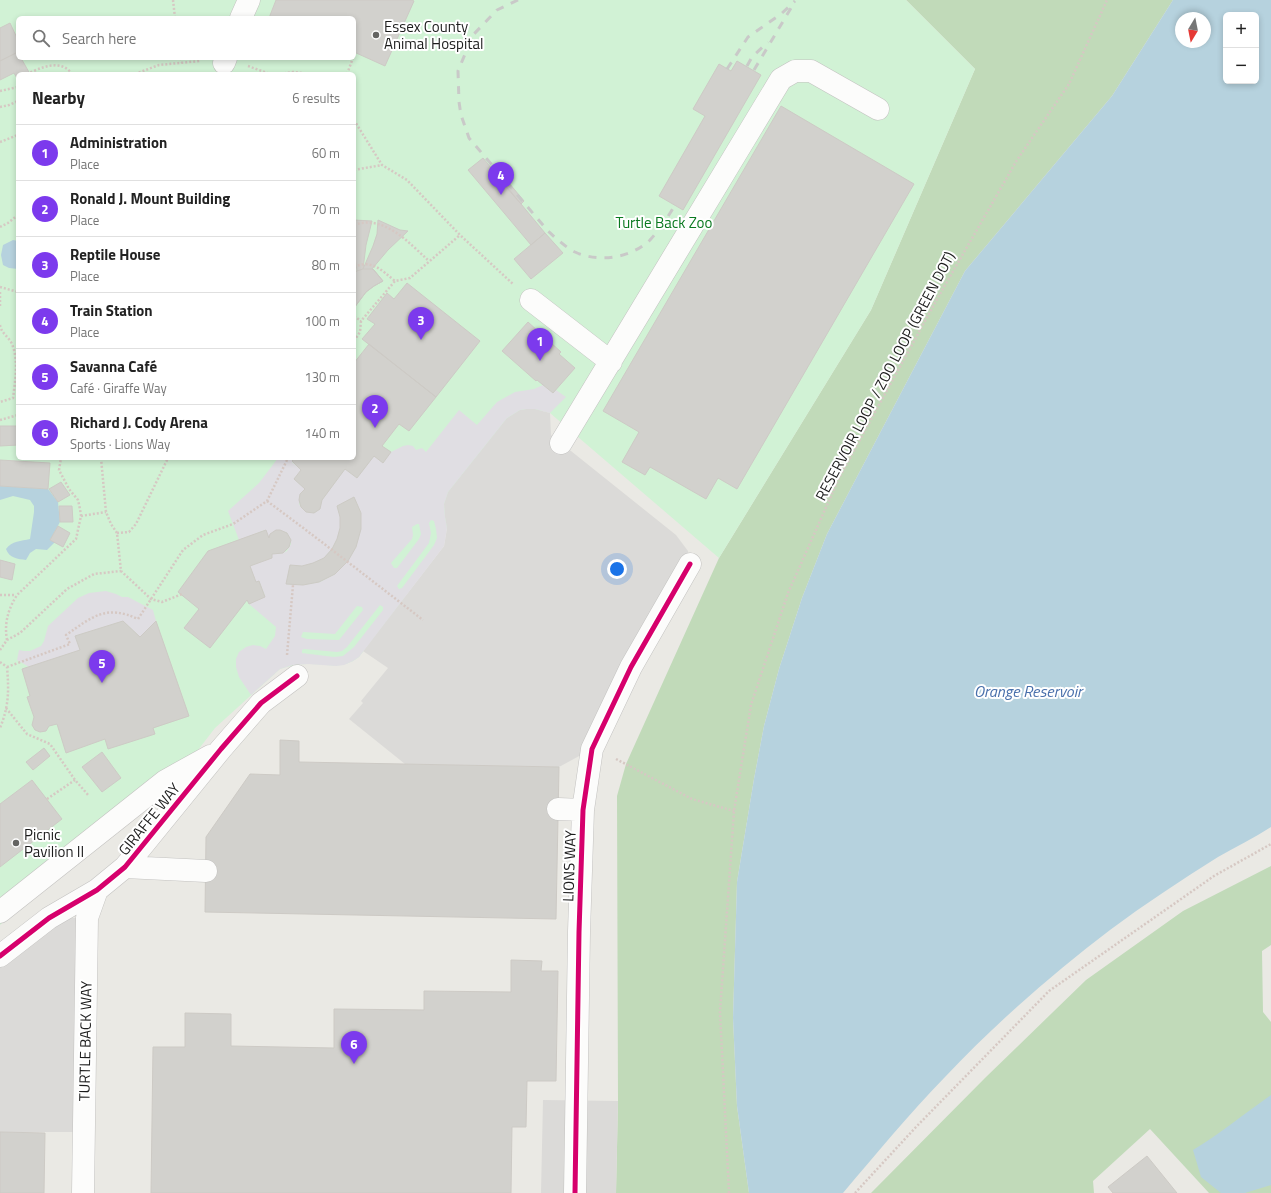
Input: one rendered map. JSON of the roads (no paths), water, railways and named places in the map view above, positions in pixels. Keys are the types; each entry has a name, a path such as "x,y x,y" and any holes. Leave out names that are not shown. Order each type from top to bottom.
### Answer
{"street":[{"path":"242,16 249,0"},
{"path":"561,443 781,79 795,71 811,71 878,109"},
{"path":"531,300 611,362"},
{"name":"LIONS WAY","path":"575,1193 579,940 583,810 592,749 631,667 690,564"},
{"name":"GIRAFFE WAY","path":"0,956 49,918 97,890 125,867 221,749 261,703 298,676"},
{"path":"0,912 165,781 221,749"},
{"path":"558,809 583,810"},
{"path":"125,867 206,871"},
{"name":"TURTLE BACK WAY","path":"83,1193 87,918 97,890"}],"water":[{"name":"Orange Reservoir","path":"1173,0 1271,0 1271,827 1218,857 1177,883 1110,930 1045,982 964,1057 906,1120 843,1193 749,1193 737,1106 733,1018 737,882 764,726 779,669 802,598 827,534 965,271 1112,96"},
{"path":"13,240 16,241 16,269 9,268 3,265 1,255 3,245"},
{"path":"0,486 48,489 58,502 60,522 50,540 55,542 47,550 36,549 30,553 26,560 14,558 7,552 6,549 11,544 30,539 34,506 30,500 13,496 0,500"},
{"path":"1271,1095 1271,1185 1245,1193 1221,1193 1201,1177 1193,1150"}],"railway":[{"path":"518,0 497,10 473,35 458,71 461,115 469,138 548,231 568,248 584,255 604,258 624,255 634,251 650,240 664,223 675,205"},
{"path":"727,69 748,37 781,14 795,1"},
{"path":"754,70 791,8"},
{"path":"747,66 752,57 768,42"}],"place":[{"name":"Essex County Animal Hospital","path":"376,35"},
{"name":"Train Station","path":"501,195"},
{"name":"Reptile House","path":"421,340"},
{"name":"Administration","path":"540,361"},
{"name":"Ronald J. Mount Building","path":"375,428"},
{"name":"Savanna Café","path":"102,683"},
{"name":"Picnic Pavilion II","path":"16,843"},
{"name":"Richard J. Cody Arena","path":"354,1064"}],"park label":[{"name":"Turtle Back Zoo","path":"664,222"}]}
